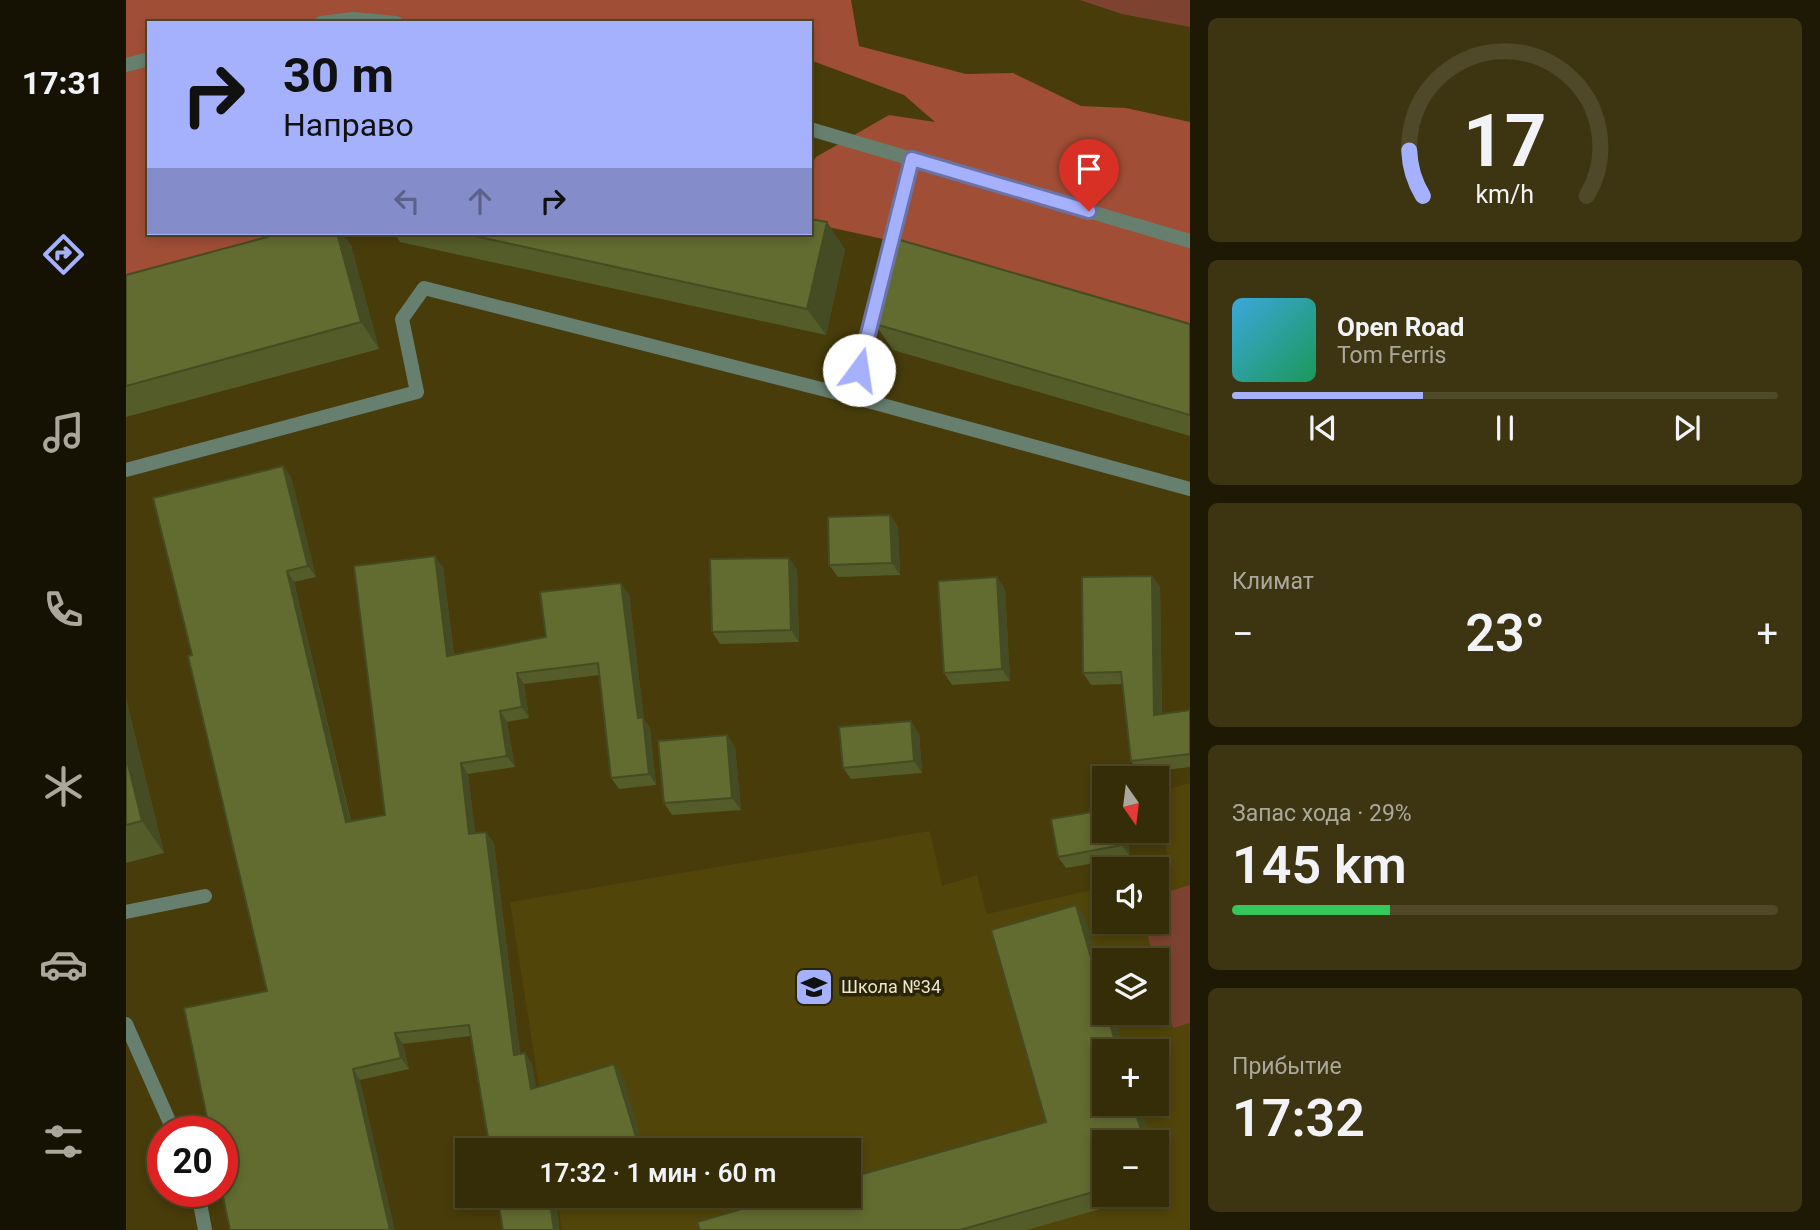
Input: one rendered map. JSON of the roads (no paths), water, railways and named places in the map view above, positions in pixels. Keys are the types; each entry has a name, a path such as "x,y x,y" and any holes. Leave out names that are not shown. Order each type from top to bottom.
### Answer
{"street":[{"path":"337,21 374,21"},
{"path":"126,65 147,60"},
{"path":"812,130 1190,241"},
{"path":"853,397 912,159"},
{"path":"126,470 417,392 402,319 424,288 853,397 1190,489"},
{"path":"126,912 205,896"},
{"path":"127,1028 167,1116"},
{"path":"201,1207 205,1230"}],"place":[{"name":"Школа №34","path":"814,987"}]}
